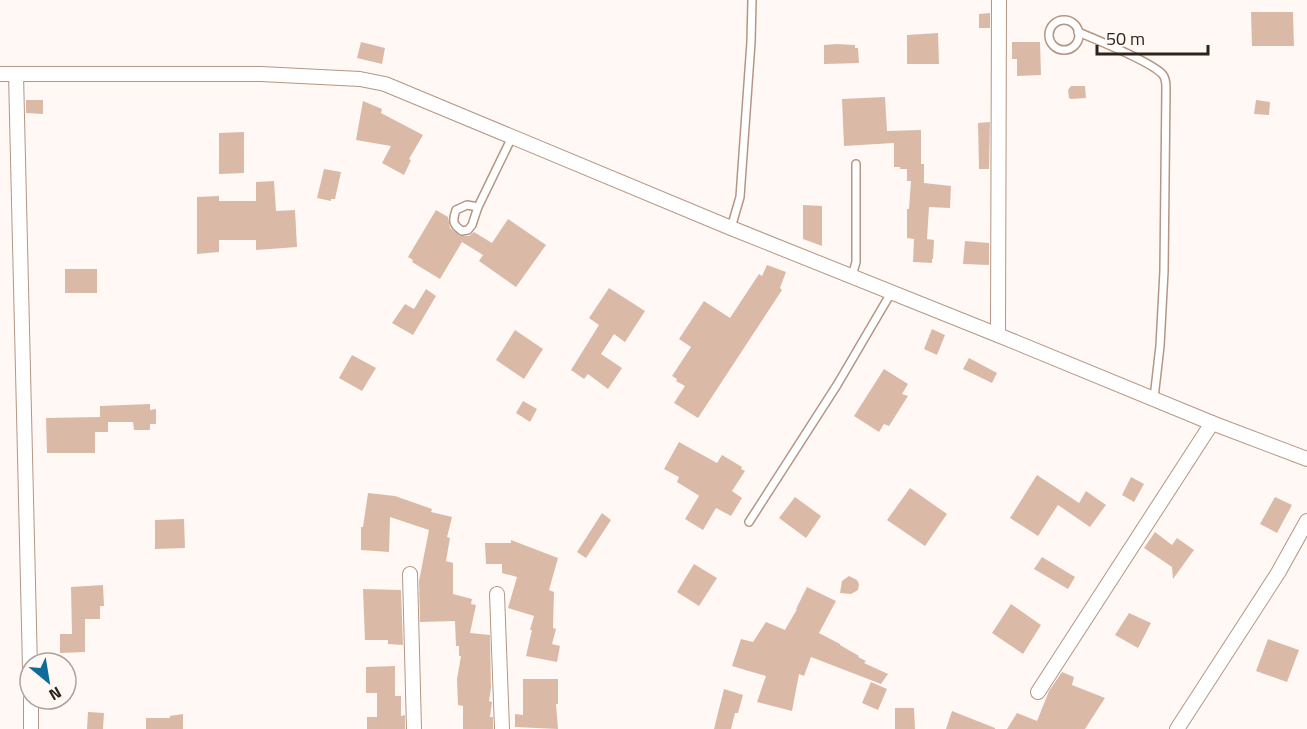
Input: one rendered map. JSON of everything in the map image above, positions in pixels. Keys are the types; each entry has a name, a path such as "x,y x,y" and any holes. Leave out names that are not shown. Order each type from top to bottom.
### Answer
{"street":[{"path":"998,334 999,0"},
{"path":"0,74 261,74 360,79 385,84 731,228 998,334 1212,423 1307,459"},
{"path":"16,74 30,651"},
{"path":"1038,692 1212,423"},
{"path":"1177,729 1278,573 1307,521"},
{"path":"410,574 414,729"},
{"path":"497,594 502,729"},
{"path":"31,711 32,729"}],"lane":[{"path":"731,228 740,197 752,0"},
{"path":"1078,32 1076,43 1067,50 1055,47 1049,38 1051,27 1061,20 1066,20 1076,26 1078,32 1143,61 1161,72 1165,79 1164,271 1160,346 1154,398"},
{"path":"478,207 513,137"},
{"path":"852,276 856,262 856,164"},
{"path":"749,522 837,385 891,293"}],"building":[{"path":"1251,12 1293,12 1294,46 1252,46"},
{"path":"990,13 990,28 979,28 979,14"},
{"path":"938,33 939,64 907,64 907,35"},
{"path":"361,42 385,48 382,64 357,58"},
{"path":"1012,42 1040,42 1041,75 1017,76 1017,59 1012,59"},
{"path":"824,45 855,45 855,48 858,48 859,63 824,64"},
{"path":"1071,86 1085,86 1086,98 1069,98 1068,90"},
{"path":"885,97 887,131 921,130 921,164 924,164 924,183 951,186 950,208 929,207 927,239 934,240 932,263 913,262 914,239 907,238 907,209 909,209 911,181 907,181 907,169 894,167 894,143 844,146 842,99"},
{"path":"26,100 43,100 43,114 26,113"},
{"path":"1256,100 1270,102 1269,115 1254,114"},
{"path":"363,101 382,109 381,113 423,135 409,159 411,160 404,175 382,163 391,146 356,140"},
{"path":"990,122 989,169 979,169 978,123"},
{"path":"244,132 244,173 219,174 219,133"},
{"path":"324,169 341,172 335,199 331,201 317,198"},
{"path":"274,181 276,211 295,210 297,247 256,250 256,240 219,240 219,252 197,254 197,197 219,196 219,201 256,201 256,182"},
{"path":"803,205 822,206 822,246 803,239"},
{"path":"436,210 448,217 450,228 460,236 469,236 474,232 492,243 508,219 546,245 516,287 479,261 483,255 462,242 440,279 412,262 413,260 408,257"},
{"path":"965,241 989,243 989,265 963,264"},
{"path":"767,265 786,272 780,288 782,290 698,418 674,403 685,386 672,376 691,347 679,339 704,301 730,318 759,274 762,276"},
{"path":"65,269 97,269 97,293 65,293"},
{"path":"609,288 645,311 625,342 614,334 601,354 622,368 608,389 588,374 584,379 571,370 599,325 589,318"},
{"path":"426,289 436,296 413,335 392,323 405,304 414,309"},
{"path":"932,329 945,335 937,355 924,349"},
{"path":"515,330 543,349 524,379 496,360"},
{"path":"352,355 376,368 362,391 339,378"},
{"path":"969,358 997,373 992,383 963,369"},
{"path":"884,369 908,384 902,394 908,396 889,426 884,424 879,432 854,416"},
{"path":"523,401 537,409 530,422 516,413"},
{"path":"150,404 150,410 156,409 156,424 150,424 150,430 134,430 133,422 108,422 108,432 95,432 95,453 47,453 46,418 100,417 100,406"},
{"path":"679,442 717,463 722,455 745,471 732,491 742,498 731,516 716,508 703,530 685,519 699,496 677,482 679,477 664,469"},
{"path":"1037,475 1079,503 1086,491 1106,505 1090,527 1058,505 1038,536 1010,518"},
{"path":"1131,477 1144,484 1134,502 1122,495"},
{"path":"910,488 947,514 925,546 887,520"},
{"path":"368,493 395,496 432,509 431,512 452,517 447,537 450,538 446,561 453,563 453,594 472,599 471,604 476,605 470,633 490,635 491,688 489,701 492,702 490,717 493,717 493,729 463,729 463,706 458,705 457,679 461,656 459,656 459,646 456,646 455,621 420,622 419,581 429,530 390,517 389,552 361,550 361,527 363,527"},
{"path":"795,497 821,516 806,538 779,518"},
{"path":"1275,497 1292,505 1277,533 1260,524"},
{"path":"602,513 611,520 586,558 577,552"},
{"path":"184,519 185,548 155,549 155,520"},
{"path":"1155,532 1172,545 1177,538 1194,550 1173,579 1172,567 1144,548"},
{"path":"511,540 558,558 549,590 554,592 553,628 556,629 552,644 560,646 557,662 526,656 534,616 508,608 517,577 502,573 502,564 486,564 485,543 511,543"},
{"path":"1042,557 1075,577 1068,589 1034,569"},
{"path":"694,564 717,578 699,606 677,592"},
{"path":"849,576 857,580 858,590 851,594 840,593 842,581"},
{"path":"103,585 104,606 100,606 100,619 85,619 85,652 60,651 60,634 72,634 71,587"},
{"path":"807,587 836,601 819,633 859,656 866,661 864,663 888,674 881,684 811,657 804,676 799,674 792,711 757,702 766,676 732,666 741,639 753,642 766,622 785,630"},
{"path":"363,589 401,590 403,645 388,644 388,640 365,640"},
{"path":"1011,604 1041,625 1023,654 992,633"},
{"path":"1129,613 1151,623 1138,648 1115,635"},
{"path":"1268,639 1299,650 1287,682 1256,671"},
{"path":"395,666 395,696 401,696 401,716 405,715 405,729 367,729 367,717 377,717 377,693 366,693 366,667"},
{"path":"1062,672 1074,677 1072,685 1105,698 1085,729 1007,729 1017,713 1037,721 1049,691"},
{"path":"523,679 558,679 558,704 556,704 558,729 515,727 515,714 523,715"},
{"path":"871,682 887,689 878,710 862,703"},
{"path":"724,689 743,695 731,729 714,729"},
{"path":"895,708 914,708 915,729 895,729"},
{"path":"952,711 995,728 995,729 946,729"},
{"path":"88,712 104,713 103,729 87,729"},
{"path":"183,714 183,729 146,729 146,718 170,718 170,716"}]}
